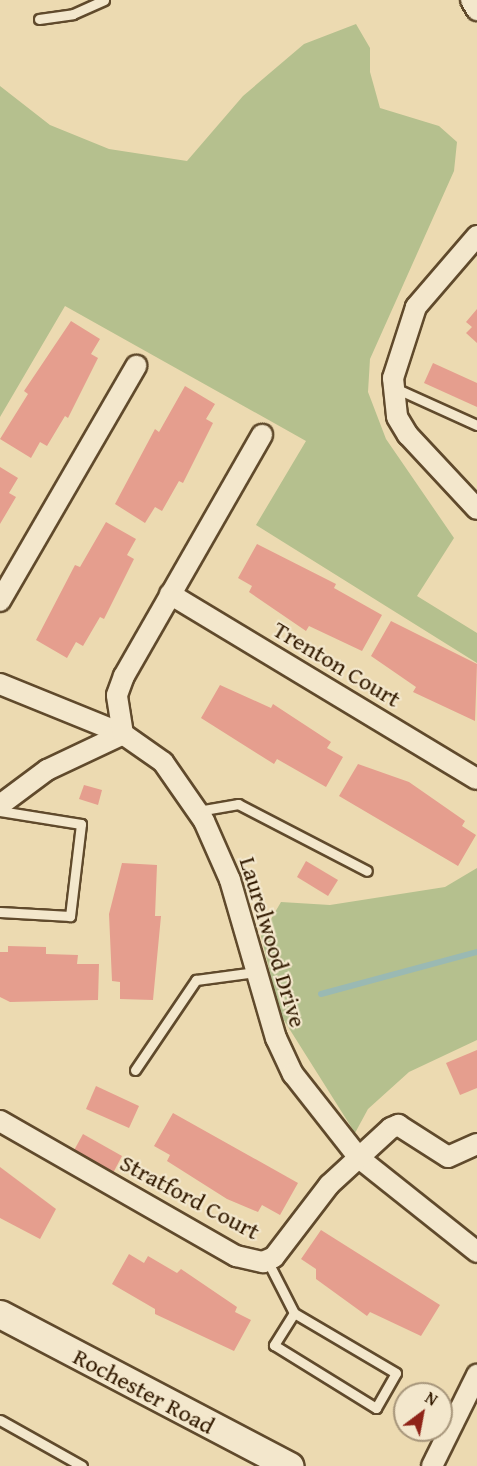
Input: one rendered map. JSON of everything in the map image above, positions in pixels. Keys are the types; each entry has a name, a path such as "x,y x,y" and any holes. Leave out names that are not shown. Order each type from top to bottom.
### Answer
{"street":[{"path":"471,0 477,10"},
{"path":"477,236 416,307 397,354 393,387 397,417 408,435 477,509"},
{"path":"0,601 136,366"},
{"path":"0,805 47,770 123,734 117,695 124,676 262,435"},
{"name":"Trenton Court","path":"170,594 477,779"},
{"name":"Laurelwood Drive","path":"0,684 123,734 163,762 198,811 230,880 255,972 292,1074 359,1158 477,1252"},
{"name":"Stratford Court","path":"0,1121 236,1256 267,1260 329,1185 398,1125 448,1157 477,1144"},
{"name":"Rochester Road","path":"0,1314 289,1466"},
{"path":"432,1466 477,1375"}],"lane":[{"path":"39,19 73,14 104,0"},
{"path":"393,387 477,426"},
{"path":"198,811 238,804 367,871"},
{"path":"0,812 81,824 70,916 0,912"},
{"path":"135,1070 196,980 255,972"},
{"path":"267,1260 294,1312 396,1373 376,1408 274,1345 294,1312"},
{"path":"0,1420 82,1466"}],"green space":[{"path":"356,24 370,48 370,72 380,108 439,126 457,142 454,171 370,359 368,392 386,439 454,538 417,596 477,633 477,663 256,525 306,441 65,306 0,417 0,86 50,125 109,149 187,161 243,96 304,44"},
{"path":"477,868 477,1040 409,1072 368,1109 355,1133 280,1014 261,936 281,902 330,905 445,887"}],"building":[{"path":"477,309 477,343 466,333 472,327 466,322"},
{"path":"71,321 100,339 91,354 98,358 68,418 65,416 47,446 40,442 31,458 0,439 28,394 24,391"},
{"path":"433,363 477,383 477,407 424,383"},
{"path":"185,386 215,404 206,419 213,423 183,483 179,481 162,511 155,507 145,523 115,504 155,429 159,432"},
{"path":"0,467 18,478 9,493 16,497 0,524"},
{"path":"106,522 136,539 127,555 134,559 104,619 100,617 83,646 76,642 67,658 36,640 75,565 80,567"},
{"path":"257,544 336,584 334,588 382,615 362,651 309,626 306,631 249,592 252,586 238,578"},
{"path":"391,621 477,664 475,721 413,692 416,687 371,656"},
{"path":"220,685 271,708 273,704 331,742 327,748 343,757 326,787 277,759 274,764 201,718"},
{"path":"358,764 409,782 465,821 462,826 476,835 458,866 339,796"},
{"path":"84,785 102,790 98,805 79,799"},
{"path":"306,861 338,880 328,896 297,877"},
{"path":"122,863 157,865 155,916 161,916 153,1000 120,999 120,982 112,981 109,914"},
{"path":"8,946 46,947 46,954 78,955 77,964 99,964 98,1000 10,1002 0,997 0,952 8,952"},
{"path":"477,1050 477,1088 460,1095 446,1063"},
{"path":"96,1086 139,1106 129,1128 86,1109"},
{"path":"173,1113 298,1183 280,1215 262,1205 258,1212 227,1199 167,1161 170,1155 154,1146"},
{"path":"83,1134 122,1156 112,1175 72,1154"},
{"path":"0,1167 56,1209 40,1239 0,1218"},
{"path":"321,1230 440,1305 421,1336 370,1312 367,1316 316,1279 316,1269 301,1259"},
{"path":"129,1254 144,1263 148,1256 177,1273 181,1269 237,1307 235,1312 251,1320 234,1351 155,1314 155,1309 112,1284"}],"waterway":[{"path":"321,994 477,952"}]}
